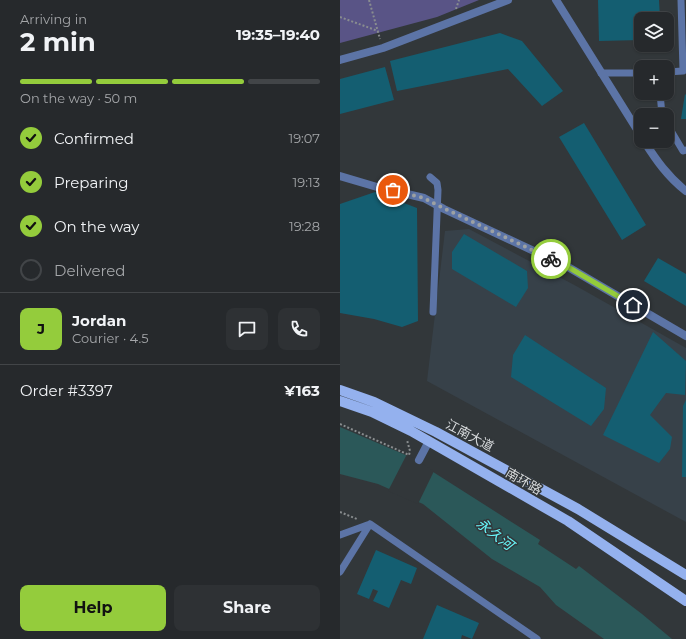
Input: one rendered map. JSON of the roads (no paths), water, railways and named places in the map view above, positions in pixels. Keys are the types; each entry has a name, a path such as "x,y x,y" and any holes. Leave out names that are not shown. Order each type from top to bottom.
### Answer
{"main road":[{"name":"江南大道","path":"340,390 374,402 436,432 578,509 686,575"},
{"name":"南环路","path":"340,401 372,412 429,441 568,521 686,601"}],"street":[{"path":"340,60 383,48 508,0"},
{"path":"556,0 634,125"},
{"path":"648,148 657,162 675,182 686,191"},
{"path":"340,176 377,187 424,198 568,267 686,336"},
{"path":"419,460 429,441"}],"lane":[{"path":"674,72 682,71 681,0"},
{"path":"601,74 634,73"},
{"path":"674,135 683,150 686,150"},
{"path":"430,177 437,183 438,190 433,312"},
{"path":"340,535 370,524"},
{"path":"340,572 370,524"},
{"path":"370,524 537,639"}],"water":[{"name":"永久河","path":"340,427 408,456 540,540 538,544 576,569 579,566 672,639 604,639 556,605 540,587 492,559 423,504 378,484 340,474"}]}
